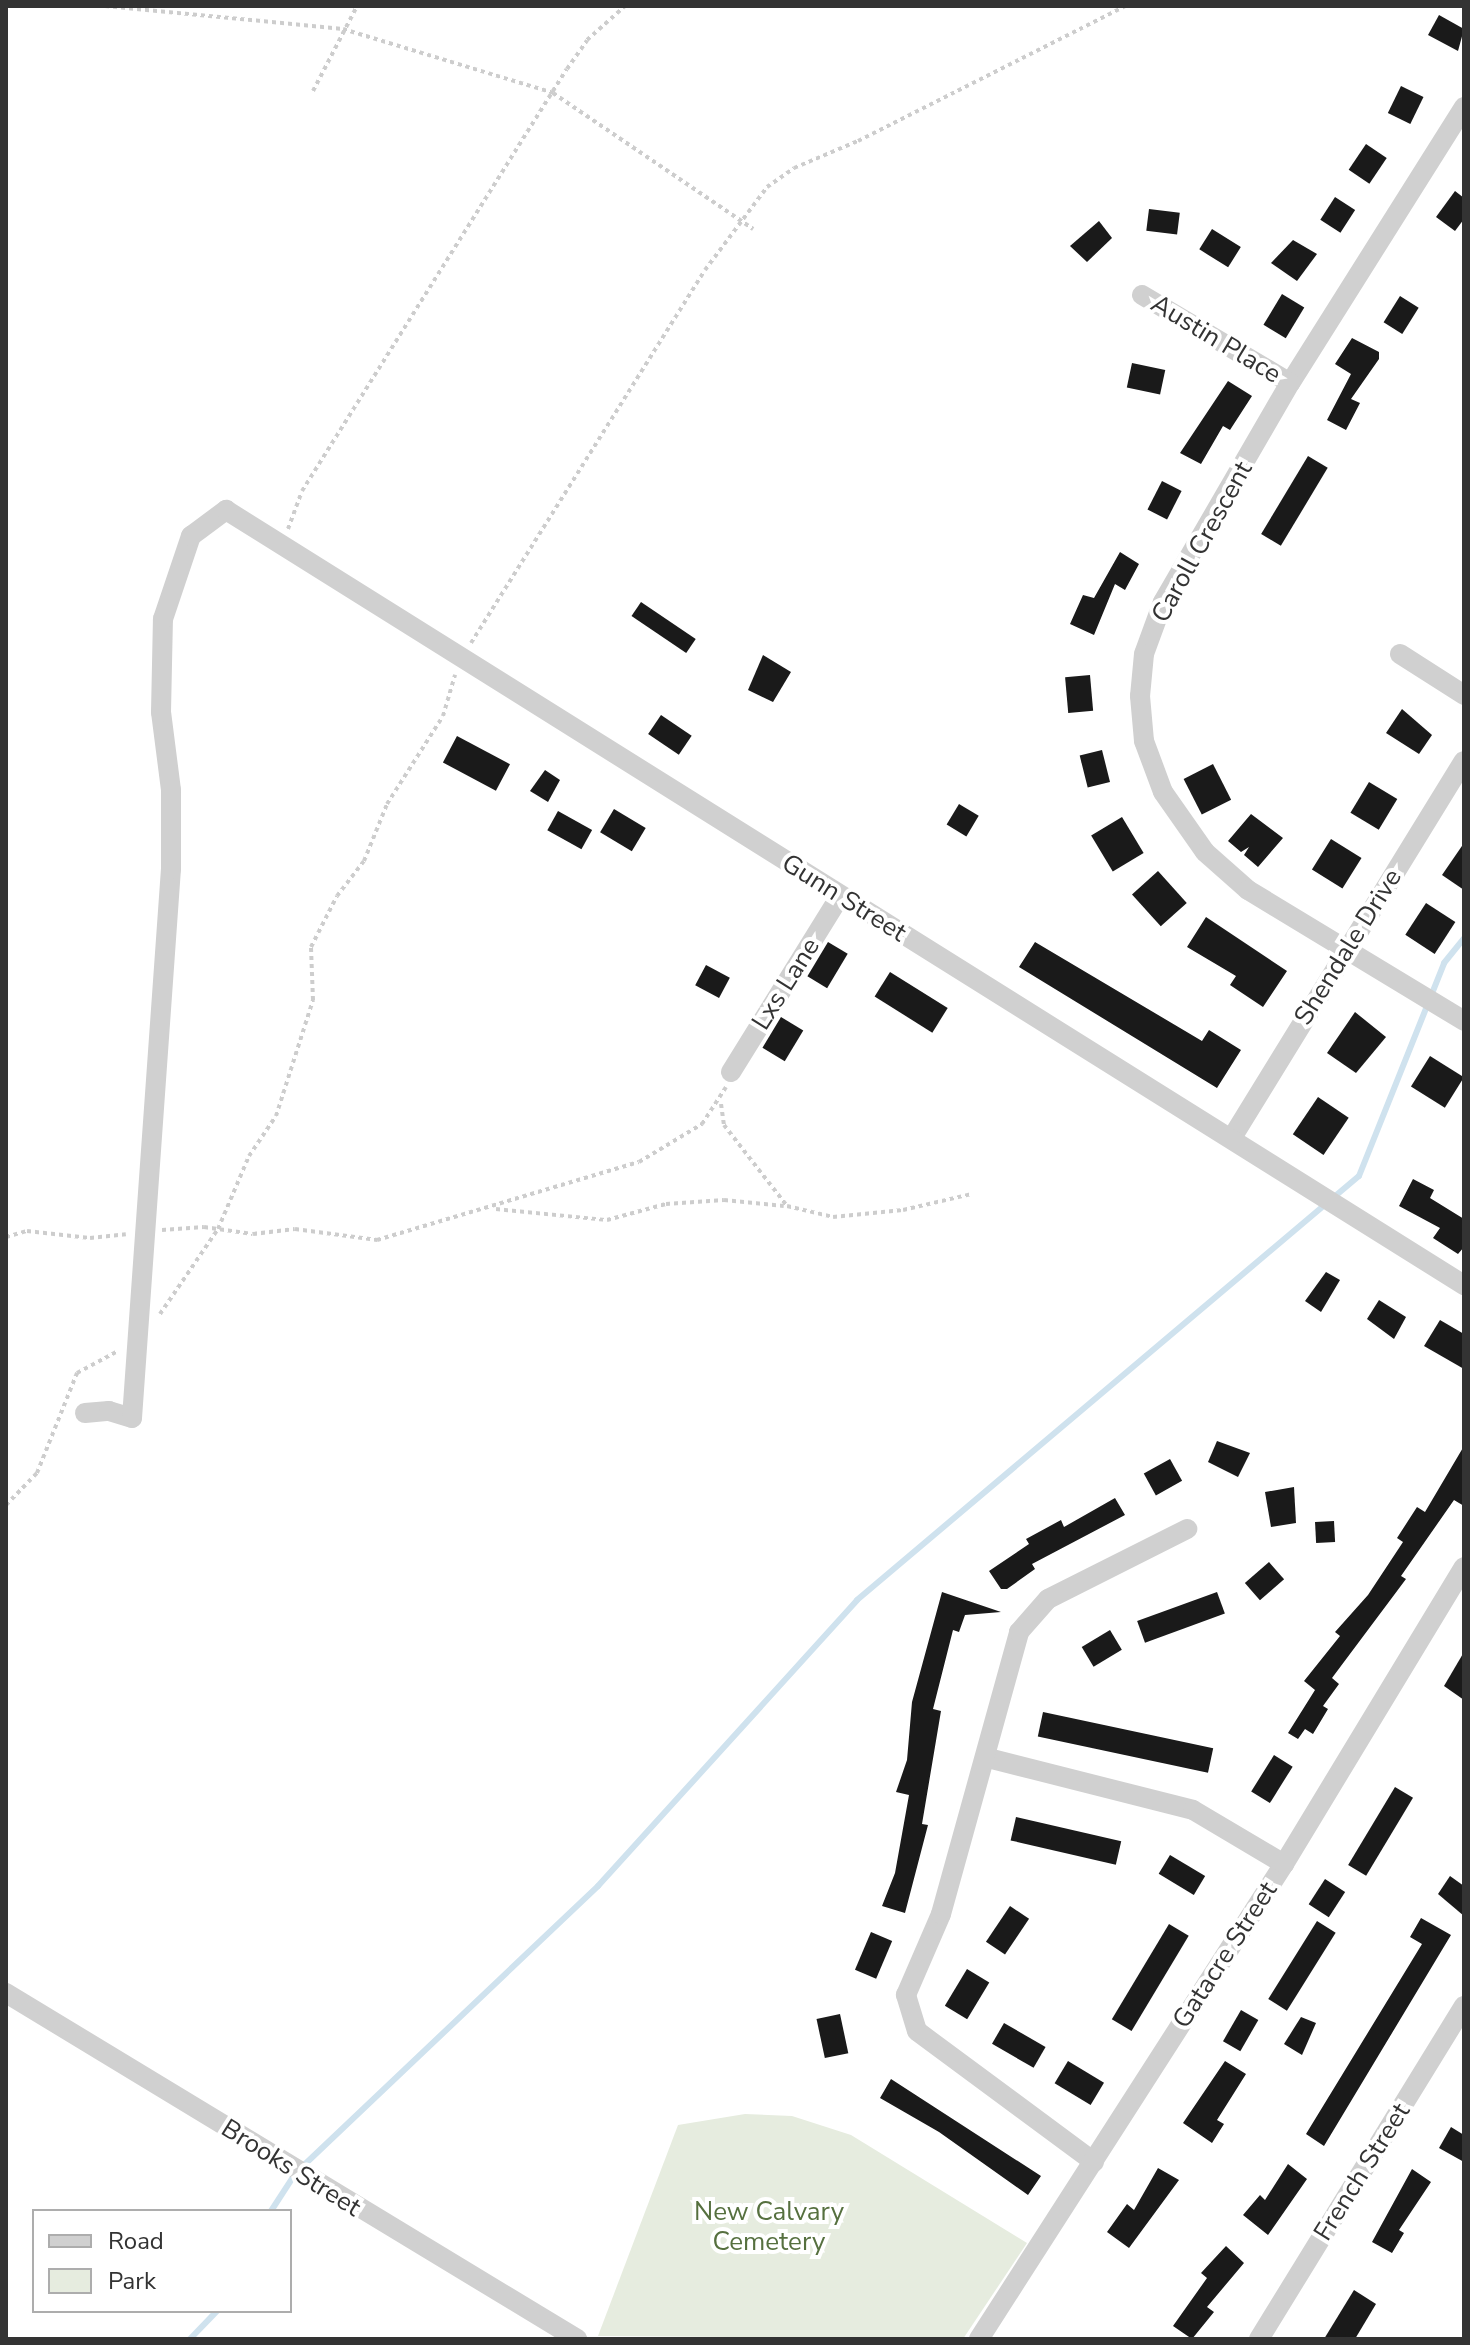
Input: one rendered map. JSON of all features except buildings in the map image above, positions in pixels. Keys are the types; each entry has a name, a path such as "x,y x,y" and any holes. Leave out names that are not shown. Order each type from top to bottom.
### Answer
{"street":[{"name":"Caroll Crescent","path":"1464,107 1290,383 1163,602 1144,654 1140,712 1163,792 1200,846 1248,890 1464,1021"},
{"name":"Austin Place","path":"1142,295 1290,383"},
{"name":"Gunn Street","path":"148,1231 171,869 171,790 161,712 163,619 191,536 226,510 840,896 1233,1136 1464,1285"},
{"path":"1400,654 1464,695"},
{"name":"Shendale Drive","path":"1233,1136 1464,761"},
{"name":"Lxs Lane","path":"731,1072 840,896"},
{"path":"85,1413 109,1411 132,1418 148,1231"},
{"path":"1094,2162 927,2040 906,2008 906,1995 941,1914 988,1758 1010,1657 1031,1616 1048,1599 1187,1529"},
{"name":"Gatacre Street","path":"979,2339 1284,1864 1464,1567"},
{"path":"988,1758 1193,1810 1284,1864"},
{"name":"Brooks Street","path":"6,1993 577,2339"},
{"name":"French Street","path":"1259,2339 1464,2006"}],"path":[{"path":"105,6 343,29 553,93 753,229"},
{"path":"313,91 357,6"},
{"path":"282,545 302,491 553,93 587,40 625,6"},
{"path":"6,1237 27,1231 90,1238 204,1227 253,1234 295,1229 377,1240 639,1162 702,1124 721,1102 731,1072"},
{"path":"721,1102 724,1125 787,1206"},
{"path":"492,1208 607,1220 666,1204 724,1200 787,1206 833,1217 903,1210 972,1194"}],"green space":[{"name":"New Calvary Cemetery","path":"745,2114 792,2116 851,2135 1027,2243 963,2339 598,2336 678,2125"}],"waterway":[{"path":"303,2166 598,1886 857,1600 1359,1176 1444,963 1464,938"},
{"path":"272,2209 295,2174"},
{"path":"190,2339 215,2313"}]}
